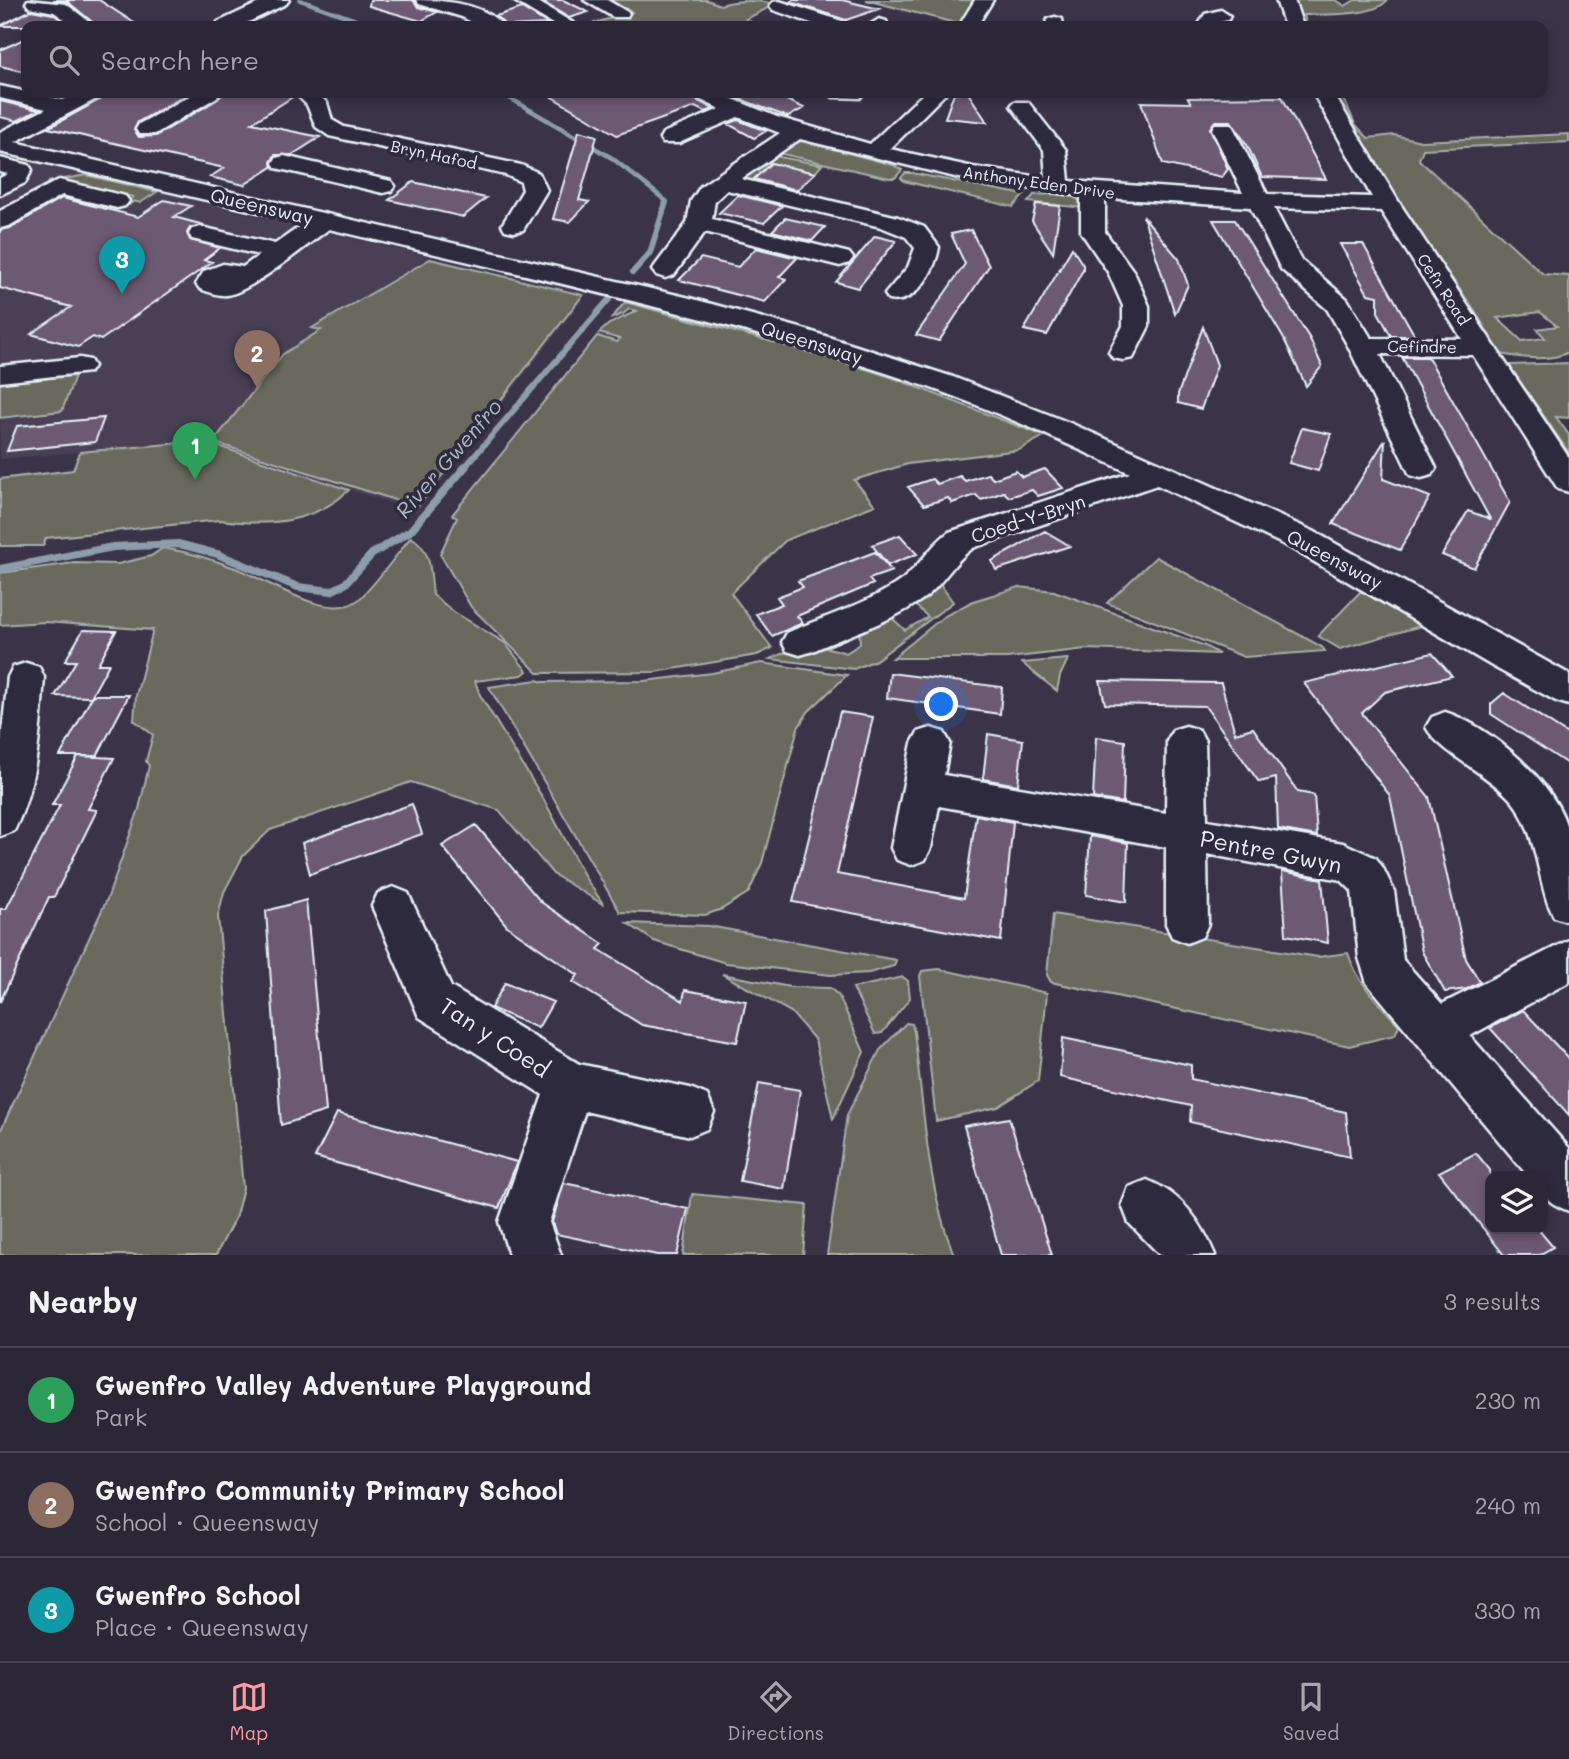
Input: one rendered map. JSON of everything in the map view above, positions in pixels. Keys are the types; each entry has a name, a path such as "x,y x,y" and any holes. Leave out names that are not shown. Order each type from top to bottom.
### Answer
{"street":[{"path":"236,21 280,0"},
{"path":"425,0 469,13 484,21"},
{"path":"593,0 620,13"},
{"path":"971,21 984,0"},
{"path":"1285,0 1292,21"},
{"path":"527,1 561,21"},
{"path":"35,3 60,8 79,21"},
{"path":"794,6 827,21"},
{"path":"0,92 21,97"},
{"path":"26,98 66,107"},
{"path":"0,143 83,98"},
{"path":"147,129 201,98"},
{"name":"Bryn Hafod","path":"311,98 317,103 324,125 351,136 513,170 531,178 535,190 514,225"},
{"name":"Anthony Eden Drive","path":"712,98 736,110 797,131 874,152 975,174 1093,190 1258,201 1388,204"},
{"path":"874,152 931,98"},
{"name":"Cefn Road","path":"1326,98 1388,204 1569,482"},
{"path":"1021,106 1055,150 1058,186"},
{"path":"671,138 736,110"},
{"path":"1223,128 1290,264 1338,305 1362,346 1421,468"},
{"path":"666,270 699,223 703,201 720,181 797,131"},
{"name":"Queensway","path":"0,143 677,303 790,334 943,383 1014,410 1301,539 1569,691"},
{"path":"345,177 391,145"},
{"path":"0,203 73,162"},
{"path":"284,163 383,186"},
{"path":"0,165 21,170 17,178 0,188"},
{"path":"720,181 772,184 915,232 927,247 925,264 898,294"},
{"path":"0,221 59,187 117,201"},
{"path":"1093,190 1093,232 1121,272 1136,306 1136,326 1123,352"},
{"path":"244,273 280,253 324,221"},
{"path":"699,223 840,257"},
{"path":"233,242 253,228"},
{"path":"201,234 280,253"},
{"name":"Cefindre","path":"1362,346 1482,347"},
{"path":"0,374 80,366"},
{"name":"Coed-Y-Bryn","path":"800,642 905,594 927,576 949,547 961,540 1159,474"},
{"path":"0,819 9,756 26,677"},
{"path":"1445,727 1516,779 1532,798 1543,818 1569,904"},
{"path":"1186,741 1187,924"},
{"path":"911,848 931,743"},
{"name":"Pentre Gwyn","path":"922,787 1343,861 1362,871 1373,889 1378,953 1383,969 1394,986 1436,1030 1569,1186"},
{"name":"Tan y Coed","path":"393,906 435,1002 570,1085 690,1112"},
{"path":"1436,1030 1569,960"},
{"name":"Tan y Coed","path":"535,1255 524,1223 570,1085"},
{"path":"1147,1205 1175,1231 1189,1255"}],"shaded area":[{"path":"0,145 213,195 203,203 587,294 417,512 203,441 0,459"}],"green space":[{"path":"598,0 707,0 720,5 747,1 776,4 746,19 750,21 601,21 632,12 628,9 616,10"},
{"path":"866,0 976,0 961,21 947,21"},
{"path":"1292,0 1336,0 1345,6 1355,0 1387,0 1361,12 1304,15 1306,21 1300,21"},
{"path":"1332,98 1343,98 1355,124 1368,138 1394,135 1421,141 1569,134 1569,142 1423,149 1419,160 1543,274 1569,276 1569,352 1544,358 1501,354 1473,308 1379,175","holes":["1540,312 1557,326 1537,329 1545,338 1522,341 1497,318"]},
{"path":"803,141 893,165 902,170 895,178 889,178 778,153 793,143"},
{"path":"774,156 822,165 815,173 771,163 751,182 742,177"},
{"path":"905,173 1024,195 1013,207 904,181 901,178"},
{"path":"86,175 157,192 140,203 134,201 129,205 124,203 133,197 63,180 55,184 48,182"},
{"path":"1034,195 1073,197 1083,202 1083,208 1028,202"},
{"path":"430,259 583,295 417,507 213,442 283,354 321,330 312,328"},
{"path":"625,302 891,377 1044,436 1019,450 908,464 854,480 875,505 786,540 731,593 772,648 757,655 655,672 538,673 471,607 440,554 457,518 452,515 597,336 617,342 620,339 599,333 609,324 637,311 629,309 612,318"},
{"path":"1569,363 1569,418 1556,417 1569,435 1569,453 1511,365"},
{"path":"75,376 62,411 0,418 0,383"},
{"path":"203,441 349,490 320,510 289,520 255,523 220,520 46,538 43,546 0,546 0,479 73,470 80,452"},
{"path":"411,537 427,555 433,595 454,612 505,643 527,671 522,675 475,681 480,695 544,800 586,879 604,905 553,874 499,810 411,782 270,830 243,856 224,892 218,916 243,1188 236,1216 216,1255 0,1255 0,1132 108,897 139,809 153,735 134,720 136,696 153,630 45,622 0,625 0,573 74,563 118,564 151,556 163,548 226,565 312,602 342,606 355,602 367,591"},
{"path":"1156,557 1325,651 1244,657 1107,603"},
{"path":"935,577 953,602 876,660 854,669 770,659 808,646 846,653 860,644 859,625 891,617 905,630 928,617 914,604"},
{"path":"1019,587 1054,591 1205,646 1219,654 1086,649 1007,658 893,658 943,617 973,601"},
{"path":"1361,591 1421,626 1340,649 1318,636"},
{"path":"1068,659 1057,691 1022,663"},
{"path":"761,663 847,675 808,712 798,728 762,863 749,892 722,909 705,915 620,912 489,687 537,680 644,681 712,673"},
{"path":"1053,914 1318,957 1348,953 1363,983 1399,1025 1395,1035 1349,1046 1051,982 1047,975"},
{"path":"627,923 709,926 896,960 894,966 869,973 831,975 726,963 654,941"},
{"path":"939,969 1047,993 1038,1081 998,1107 936,1121 920,976 922,971"},
{"path":"722,974 790,987 830,988 839,996 864,1052 833,1119 815,1040 791,1012"},
{"path":"903,977 908,981 910,998 882,1033 875,1034 853,988"},
{"path":"906,1023 912,1024 914,1032 937,1201 954,1255 827,1255 847,1115 880,1050"},
{"path":"692,1194 807,1205 803,1255 683,1255"}],"building":[{"path":"53,0 99,0 131,21 91,21 68,2"},
{"path":"370,0 413,0 418,7 437,12 421,21 369,6"},
{"path":"563,0 588,12 569,18 543,2"},
{"path":"842,0 879,9 846,20 790,2"},
{"path":"522,8 543,21 501,21 496,16"},
{"path":"31,10 53,14 63,21 21,21 21,26 0,26"},
{"path":"21,40 21,71 0,66 0,50"},
{"path":"181,98 138,122 134,130 139,137 156,136 219,98 291,98 252,123 320,137 292,155 275,155 271,162 272,167 244,185 210,177 224,168 48,128 101,99"},
{"path":"554,98 693,98 714,109 705,112 695,107 617,135"},
{"path":"737,98 783,98 804,108 788,117"},
{"path":"952,98 971,98 987,122 945,118"},
{"path":"1188,98 1283,98 1326,179 1262,177 1247,145 1231,121 1215,121 1210,128 1228,169 1222,177 1163,164 1141,102 1191,103"},
{"path":"0,101 38,110 17,121 0,117"},
{"path":"738,120 766,131 754,138 728,124"},
{"path":"579,131 597,136 579,200 589,202 570,222 553,219"},
{"path":"771,163 815,173 797,190 754,179"},
{"path":"413,182 486,198 463,217 389,200"},
{"path":"738,195 782,206 764,223 719,213"},
{"path":"62,198 138,217 164,200 191,206 174,217 204,225 190,228 187,233 190,240 220,248 204,260 212,262 101,340 93,337 78,347 31,334 71,307 0,288 0,230 10,228"},
{"path":"1036,204 1060,206 1053,253 1032,221"},
{"path":"1143,216 1179,259 1188,285 1175,314"},
{"path":"785,218 825,227 812,241 772,231"},
{"path":"1213,220 1235,220 1310,339 1322,366 1306,386 1284,339"},
{"path":"971,230 989,266 939,341 916,335 965,264 951,234"},
{"path":"875,236 896,241 858,288 836,282"},
{"path":"1340,244 1363,244 1415,336 1391,336 1378,312 1378,296 1368,294"},
{"path":"756,248 797,258 779,277 786,279 765,302 679,280 701,258 738,267"},
{"path":"1072,248 1083,265 1083,270 1047,335 1024,330"},
{"path":"1203,327 1217,365 1201,409 1178,403 1178,394"},
{"path":"1402,357 1428,357 1510,502 1474,568 1442,555 1468,511 1490,519"},
{"path":"104,418 95,442 7,451 17,426"},
{"path":"1302,428 1331,434 1318,471 1289,463"},
{"path":"1385,440 1383,479 1430,497 1400,550 1333,524"},
{"path":"1045,469 1063,488 1038,496 1032,490 1009,497 1004,492 981,500 976,495 952,503 948,498 924,505 908,487 932,479 937,484 960,476 965,481 988,474 993,479 1016,471 1022,477"},
{"path":"1045,531 1070,546 996,570 992,561"},
{"path":"900,535 917,554 888,565 872,545"},
{"path":"875,552 892,571 869,579 873,584 797,616 803,623 772,636 756,614 782,604 777,597 803,587 798,581"},
{"path":"83,630 116,631 98,664 109,664 91,697 55,696 76,661 65,661"},
{"path":"1432,653 1452,676 1385,692 1362,713 1429,797 1466,959 1480,982 1467,989 1445,992 1422,952 1390,796 1304,683"},
{"path":"890,673 1002,687 1000,714 887,698"},
{"path":"1100,681 1221,683 1235,733 1253,728 1298,792 1314,795 1317,836 1278,829 1276,778 1259,782 1205,706 1105,704"},
{"path":"1504,693 1569,735 1569,765 1491,714 1491,704"},
{"path":"93,695 129,695 97,756 60,756"},
{"path":"840,712 873,717 837,874 964,898 976,815 1013,822 1001,941 793,902"},
{"path":"988,734 1023,740 1018,785 983,779"},
{"path":"1096,737 1125,741 1123,803 1093,798"},
{"path":"78,756 114,758 88,809 97,810 54,897 49,897 0,1002 0,909 6,909 60,805 52,805"},
{"path":"412,804 422,834 310,874 302,843"},
{"path":"476,825 541,902 603,944 598,949 683,1001 685,990 746,1001 737,1042 642,1025 573,982 578,975 507,926 442,846"},
{"path":"1090,836 1128,843 1126,902 1086,895"},
{"path":"1282,871 1322,879 1328,943 1286,935"},
{"path":"306,900 326,1111 281,1125 266,911"},
{"path":"505,983 553,1002 538,1028 491,1008"},
{"path":"1523,1010 1569,1059 1569,1115 1490,1028"},
{"path":"1063,1038 1191,1065 1191,1079 1346,1112 1350,1157 1190,1122 1191,1106 1060,1077"},
{"path":"759,1083 800,1090 784,1189 740,1181"},
{"path":"337,1113 517,1162 499,1208 315,1157"},
{"path":"1009,1118 1052,1255 1001,1255 964,1126"},
{"path":"1476,1153 1490,1170 1485,1171 1485,1231 1439,1172"},
{"path":"564,1183 688,1209 677,1255 657,1255 556,1234 552,1222"},
{"path":"1488,1234 1542,1234 1553,1247 1539,1255 1504,1255"}],"waterway":[{"name":"River Gwenfro","path":"300,0 359,21"},
{"name":"River Gwenfro","path":"510,98 612,158 666,201 665,204"},
{"name":"River Gwenfro","path":"633,272 650,253 666,202"},
{"name":"River Gwenfro","path":"465,467 611,297"},
{"name":"River Gwenfro","path":"0,569 113,547 179,544 217,554 298,587 331,591 345,584 372,554 410,531 466,466"}],"place":[{"name":"Gwenfro School","path":"122,294"},
{"name":"Gwenfro Community Primary School","path":"257,388"},
{"name":"Gwenfro Valley Adventure Playground","path":"195,480"}]}
